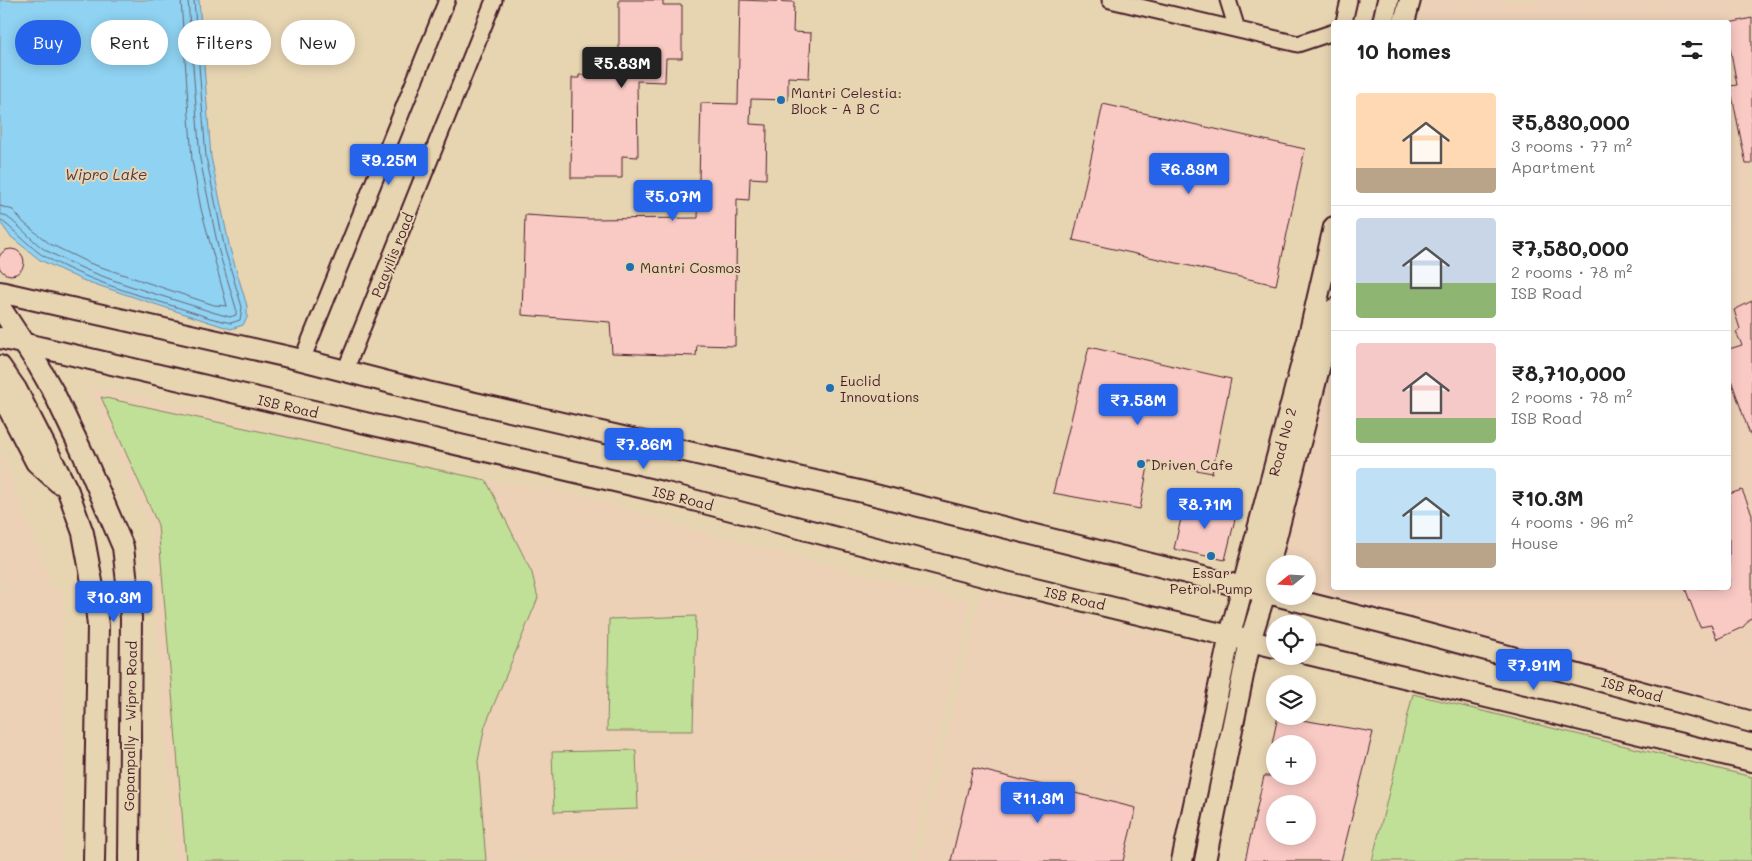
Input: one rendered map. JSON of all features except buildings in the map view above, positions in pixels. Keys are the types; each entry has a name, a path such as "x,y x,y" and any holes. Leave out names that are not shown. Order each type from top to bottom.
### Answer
{"main road":[{"path":"1383,20 1388,0"},
{"path":"1405,20 1410,0"},
{"name":"Road No 2","path":"1182,861 1230,635 1308,340 1331,240"},
{"path":"0,278 35,299"},
{"name":"ISB Road","path":"0,292 302,360 427,392 863,492 1266,593"},
{"name":"Gopanpally - Wipro Road","path":"0,307 54,393 123,547 131,618 129,861"},
{"name":"Road No 2","path":"1272,555 1331,321"},
{"name":"ISB Road","path":"0,338 666,493 1010,583 1266,645"},
{"path":"0,366 16,389 68,491 83,533 98,626 94,861"},
{"path":"0,392 36,462 68,491"},
{"name":"Road No 2","path":"1205,861 1250,641 1268,605"},
{"name":"ISB Road","path":"1313,605 1409,629 1752,722"},
{"path":"1316,656 1752,761"}],"street":[{"path":"302,360 447,0"},
{"name":"Paayilis road","path":"345,371 494,0"},
{"path":"1110,0 1298,44 1331,33"},
{"path":"1228,0 1237,29"},
{"path":"1344,20 1349,0"}],"shaded area":[{"path":"1424,0 1752,0 1752,716 1316,598 1316,555 1284,555 1331,351 1331,590 1731,590 1731,20 1419,20"},
{"path":"87,384 486,480 572,492 683,527 971,602 910,861 175,861 148,522"},
{"path":"0,451 49,576 48,588 63,588 63,861 0,861 0,589 37,588 0,586"},
{"path":"981,591 1223,651 1172,861 916,861"}],"green space":[{"path":"101,397 486,480 532,573 538,598 485,726 478,761 486,861 186,861 158,525"},
{"path":"696,616 693,731 607,731 609,619"},
{"path":"1413,694 1752,777 1752,861 1372,861"},
{"path":"636,750 638,809 554,812 552,752"}],"water":[{"name":"Wipro Lake","path":"0,0 199,0 201,20 178,20 178,65 204,65 211,157 230,249 247,306 247,318 243,325 231,329 82,280 40,260 10,236 0,222"}],"place":[{"name":"Mantri Celestia: Block - A B C","path":"781,100"},
{"name":"Mantri Cosmos","path":"630,267"},
{"name":"Euclid Innovations","path":"830,388"},
{"name":"Driven Cafe","path":"1141,464"},
{"name":"Essar Petrol Pump","path":"1211,556"}]}
